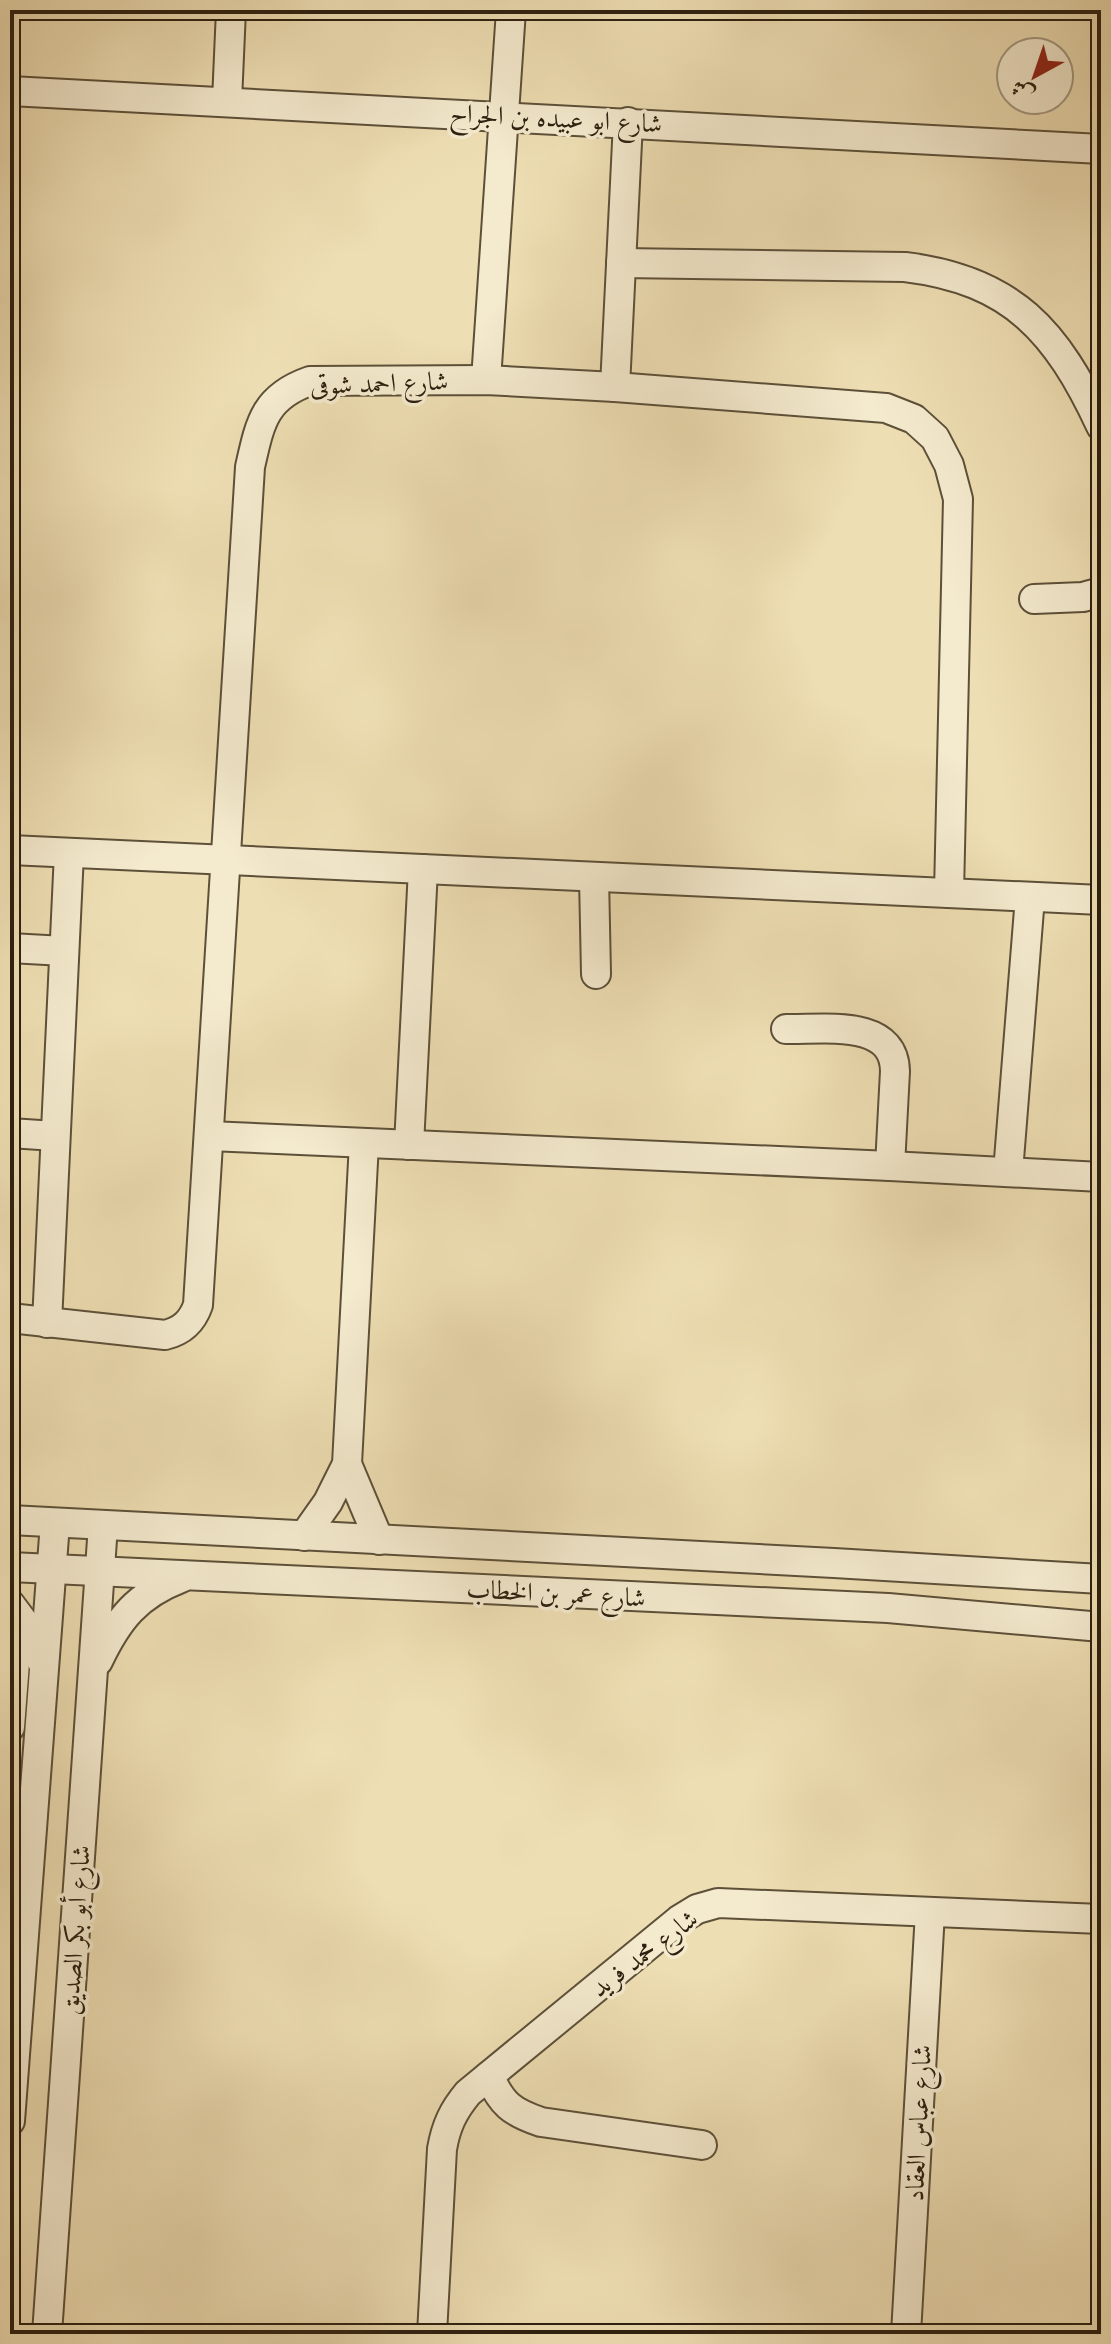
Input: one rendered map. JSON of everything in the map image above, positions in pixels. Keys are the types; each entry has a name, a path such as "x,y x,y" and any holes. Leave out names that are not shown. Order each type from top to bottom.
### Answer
{"street":[{"name":"شارع احمد شوقى","path":"10,1318 165,1335 190,1322 198,1305 250,467 258,428 272,404 287,389 310,381 486,380 511,10"},
{"path":"227,101 230,16"},
{"name":"شارع ابو عبيده بن الجراح","path":"10,91 1101,149"},
{"path":"615,387 628,122"},
{"path":"621,263 905,267 961,278 1020,308 1039,326 1071,369 1101,426"},
{"path":"486,380 886,408 914,419 935,438 949,465 958,499 949,893"},
{"path":"1034,599 1083,597 1101,592"},
{"path":"10,850 1101,900"},
{"path":"47,1323 69,853"},
{"path":"409,1145 423,869"},
{"path":"594,877 596,974"},
{"path":"1008,1172 1030,897"},
{"path":"10,948 64,951"},
{"path":"786,1029 866,1032 882,1039 888,1046 893,1053 895,1071 890,1166"},
{"path":"10,1133 55,1136"},
{"path":"209,1136 1101,1177"},
{"path":"304,1536 328,1502 347,1464 364,1143"},
{"path":"347,1464 379,1540"},
{"name":"شارع عمر بن الخطاب","path":"10,1520 1101,1579"},
{"name":"شارع أبو بكر الصديق","path":"10,2121 20,1854 40,1727 55,1523"},
{"name":"شارع أبو بكر الصديق","path":"47,2334 103,1525"},
{"path":"833,1606 844,1594 846,1583 834,1563"},
{"name":"شارع عمر بن الخطاب","path":"10,1567 888,1608 1101,1627"},
{"path":"888,1608 877,1587 881,1576 890,1567"},
{"path":"94,1669 128,1610 155,1588 187,1575"},
{"path":"10,1604 31,1632 44,1669"},
{"path":"10,1644 15,1663 10,1724 40,1727"},
{"name":"شارع محمد فريد","path":"432,2334 442,2149 446,2128 455,2109 489,2076 679,1920 697,1909 718,1903 1101,1919"},
{"name":"شارع عباس العقاد","path":"906,2334 930,1912"},
{"path":"489,2076 500,2098 518,2114 541,2122 702,2145"}]}
